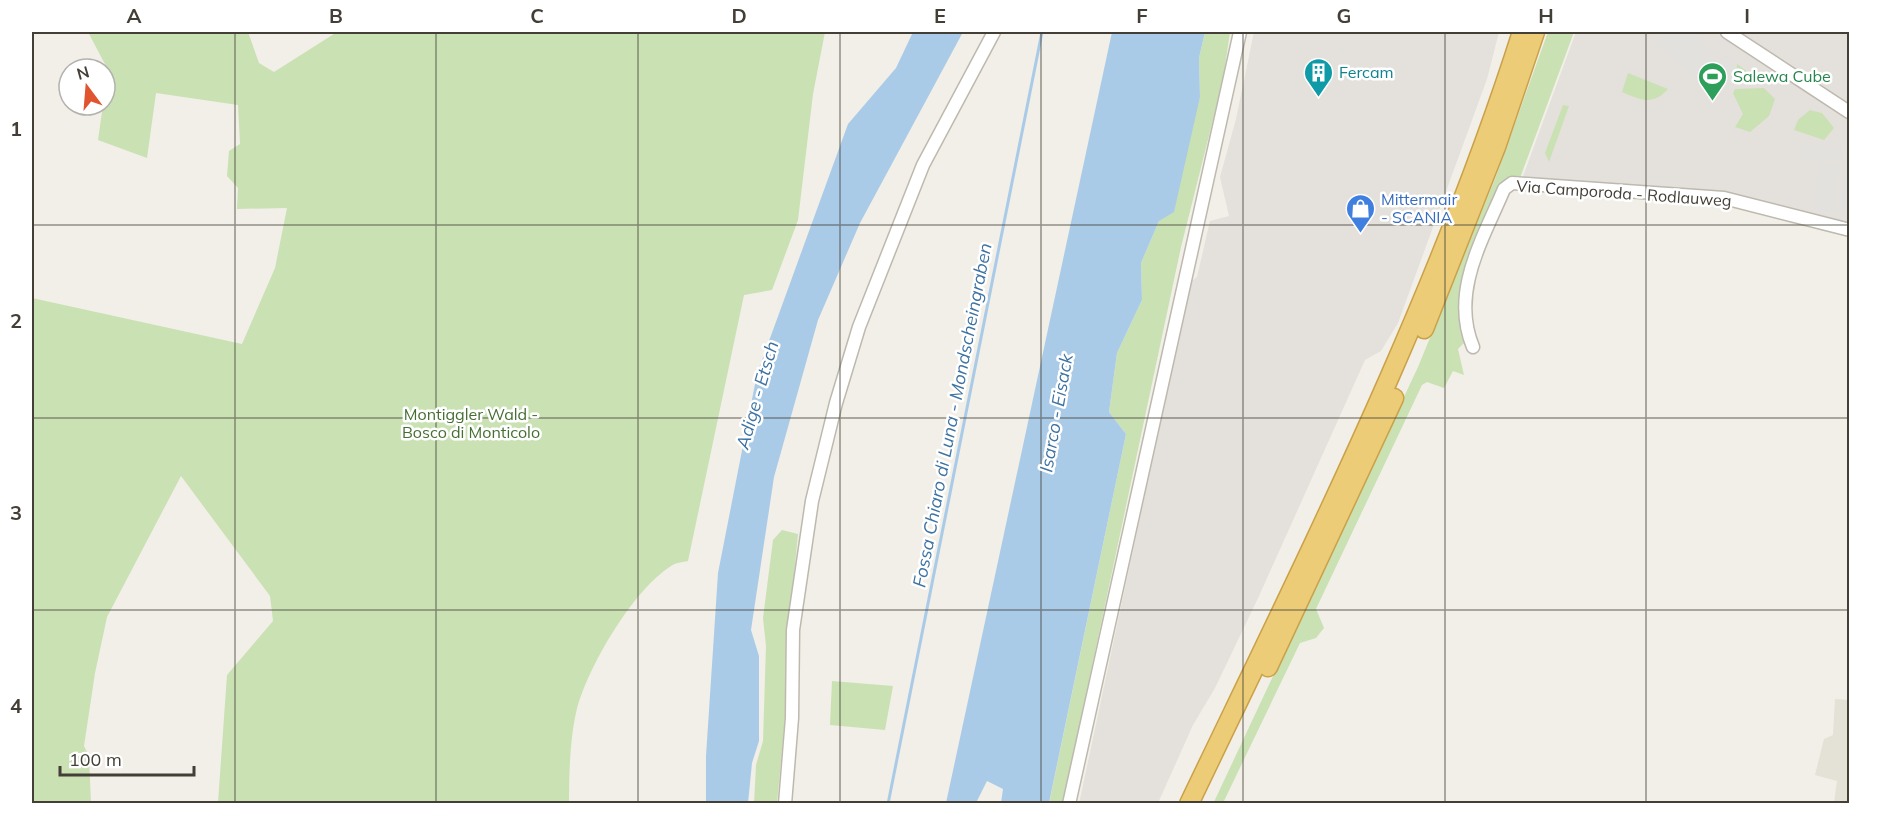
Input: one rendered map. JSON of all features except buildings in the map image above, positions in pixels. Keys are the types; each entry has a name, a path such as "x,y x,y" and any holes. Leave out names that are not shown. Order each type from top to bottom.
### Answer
{"highway":[{"path":"1509,73 1514,32"},
{"path":"1189,804 1402,347 1456,215 1522,32"},
{"path":"1203,804 1306,589 1424,330 1496,147 1535,32"}],"street":[{"path":"785,804 792,718 794,630 812,501 836,403 859,327 923,165 994,32"},
{"path":"1069,804 1240,32"},
{"path":"1727,32 1849,112 1850,126"},
{"name":"Via Camporoda - Rodlauweg","path":"1473,347 1467,334 1464,300 1466,282 1504,189 1512,183 1724,198 1850,230"}],"shaded area":[{"path":"1254,32 1499,32 1487,79 1398,323 1381,351 1365,360 1259,596 1215,688 1193,725 1158,803 1079,804 1190,282 1197,277 1210,221 1229,216 1220,177 1236,119"},
{"path":"1576,32 1849,32 1849,227 1724,195 1522,179"},
{"path":"1661,32 1694,32 1703,38 1700,43 1721,60 1726,56 1734,62 1731,85 1704,82 1658,48"},
{"path":"1812,142 1832,143 1832,148 1843,150 1841,163 1800,159 1802,147 1811,147"},
{"path":"1846,163 1849,163 1849,181 1843,220 1836,219"},
{"path":"1821,164 1840,166 1833,214 1813,210"},
{"path":"1835,699 1849,700 1849,803 1834,803 1837,781 1815,775 1824,739 1833,735"}],"green space":[{"name":"Montiggler Wald - Bosco di Monticolo","path":"88,32 248,32 259,63 274,72 337,32 825,32 813,94 798,220 772,290 744,295 688,561 671,566 657,576 644,590 619,623 597,660 582,693 575,718 570,762 569,803 218,803 227,675 273,621 270,596 181,476 107,617 95,673 84,746 89,756 91,803 32,803 32,298 242,344 275,268 287,208 237,209 238,188 227,176 229,151 240,144 238,105 156,93 147,158 98,140 101,117 117,117 117,57 101,57"},
{"path":"1205,32 1230,32 1223,80 1181,247 1063,803 1049,804 1126,434 1109,412 1117,353 1142,300 1141,263 1159,221 1200,97 1199,58"},
{"path":"1548,32 1574,32 1520,178 1511,179 1462,284 1466,341 1458,349 1464,375 1453,371 1444,388 1427,382 1422,385 1316,609 1324,628 1316,638 1300,643 1223,803 1213,804 1418,367 1495,179"},
{"path":"1737,64 1748,72 1767,78 1763,83 1746,83 1736,80"},
{"path":"1628,73 1668,89 1652,100 1629,95 1622,92"},
{"path":"1764,88 1775,99 1769,116 1750,132 1735,127 1743,114 1733,93 1735,89"},
{"path":"1563,105 1569,106 1549,162 1545,153"},
{"path":"1810,110 1822,113 1834,128 1824,140 1794,130 1798,120"},
{"path":"782,530 798,534 786,658 785,718 777,803 754,804 756,765 763,741 766,646 763,618 773,540"},
{"path":"832,681 893,686 885,730 830,725"}],"water":[{"name":"Adige - Etsch","path":"913,32 963,32 860,223 818,320 774,477 751,630 759,656 759,741 752,763 748,803 706,803 706,756 718,573 757,374 848,124 896,68"},
{"name":"Isarco - Eisack","path":"1112,32 1205,32 1199,58 1200,97 1174,212 1159,221 1141,263 1142,300 1117,353 1109,412 1126,434 1049,803 1001,803 1003,789 987,781 976,803 946,803"}],"waterway":[{"name":"Fossa Chiaro di Luna - Mondscheingraben","path":"888,804 1042,32"}],"place":[{"name":"Fercam","path":"1318,98"},
{"name":"Salewa Cube","path":"1712,102"},
{"name":"Mittermair - SCANIA","path":"1360,234"}]}
